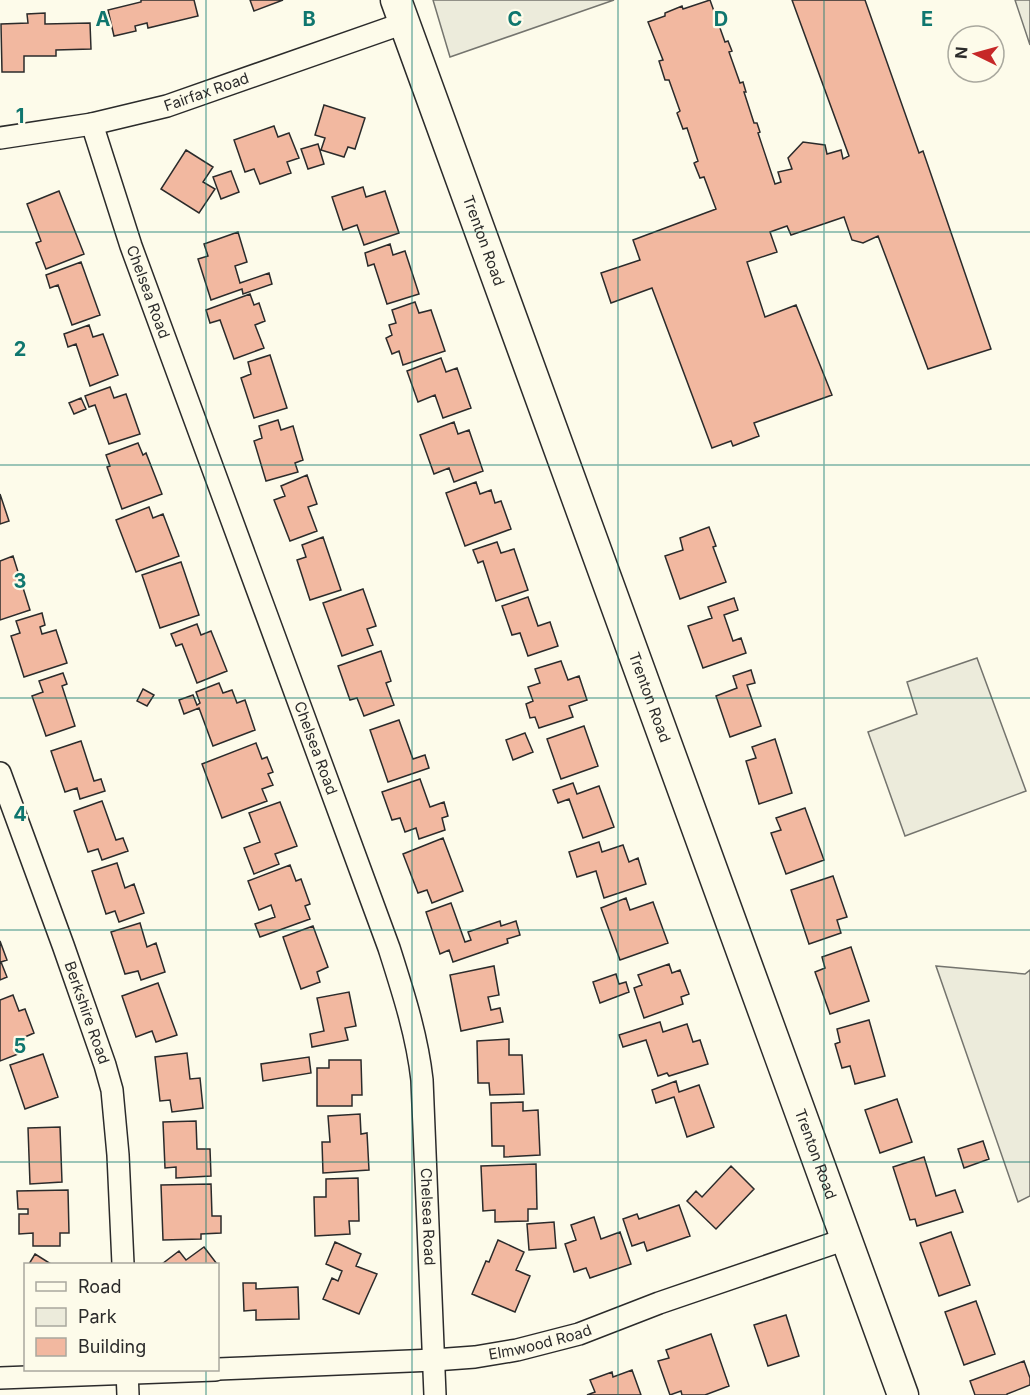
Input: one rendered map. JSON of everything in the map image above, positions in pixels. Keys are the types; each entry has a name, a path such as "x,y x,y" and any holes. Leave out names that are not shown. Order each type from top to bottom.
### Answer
{"main road":[{"name":"Trenton Road","path":"400,12 903,1395"}],"street":[{"name":"Fairfax Road","path":"0,138 92,124 167,106 400,12"},
{"name":"Chelsea Road","path":"92,124 131,246 389,948 408,1007 419,1053 422,1080 435,1395"},
{"name":"Berkshire Road","path":"0,773 71,967 112,1090 118,1155 123,1263"},
{"name":"Elmwood Road","path":"219,1369 434,1360 475,1357 517,1350 579,1334 669,1300 846,1239"},
{"name":"Elmwood Road","path":"0,1378 127,1371"},
{"path":"127,1371 128,1395"}],"green space":[{"path":"433,0 614,0 450,57"},
{"path":"1015,0 1030,0 1030,45"},
{"path":"977,658 1026,791 905,836 868,732 917,714 907,682"},
{"path":"936,966 1025,974 1030,970 1030,1196 1018,1202"}],"building":[{"path":"141,0 194,0 198,16 148,28 147,23 135,26 136,31 114,36 108,10 141,2"},
{"path":"250,0 283,0 254,11"},
{"path":"710,0 725,42 728,41 732,51 729,52 740,83 743,82 746,92 744,92 754,123 757,123 760,132 758,133 775,184 781,182 778,172 792,169 788,158 803,142 825,145 827,154 841,150 843,159 849,156 792,0 865,0 919,153 923,151 991,349 928,369 878,236 863,243 852,240 844,217 791,235 787,226 770,232 777,252 747,262 765,317 796,305 832,395 754,423 759,436 733,446 731,441 712,448 652,288 611,303 601,273 640,260 633,240 716,209 704,177 700,178 694,163 698,161 687,128 683,129 677,113 680,111 669,80 665,80 659,61 663,60 648,22 665,16 665,13 682,6 683,9"},
{"path":"45,13 45,24 90,23 91,49 56,50 56,56 24,56 24,72 2,72 1,24 28,23 27,14"},
{"path":"324,105 365,118 355,149 348,147 344,157 321,150 325,138 315,135"},
{"path":"274,126 278,137 289,133 299,158 287,162 291,173 260,184 254,169 245,172 234,140"},
{"path":"318,144 324,164 308,169 301,149"},
{"path":"186,150 213,167 203,182 215,189 199,213 161,189"},
{"path":"231,171 239,192 221,199 213,177"},
{"path":"363,187 366,197 385,191 399,233 364,245 357,225 343,230 332,197"},
{"path":"59,191 84,254 46,269 36,243 41,241 27,204"},
{"path":"238,232 247,262 235,266 240,283 269,273 272,284 243,294 242,289 211,300 198,259 208,256 204,244"},
{"path":"390,244 393,255 405,251 419,294 387,304 374,264 368,266 365,253"},
{"path":"81,262 100,315 72,325 58,285 50,288 46,275"},
{"path":"250,294 254,305 259,303 265,321 255,325 264,348 234,359 220,320 210,323 206,310"},
{"path":"415,302 419,313 431,310 445,351 403,365 399,351 392,354 386,338 392,335 389,325 396,323 392,310"},
{"path":"89,325 93,337 103,334 118,375 90,386 76,344 68,347 64,334"},
{"path":"270,355 287,408 254,418 241,378 251,374 248,362"},
{"path":"441,358 446,372 457,368 471,408 443,418 435,395 418,402 407,371"},
{"path":"110,387 114,398 126,394 140,434 109,444 95,405 89,407 85,396"},
{"path":"81,398 86,409 74,414 69,403"},
{"path":"278,420 281,430 293,426 303,460 295,463 298,472 266,481 254,441 262,438 259,426"},
{"path":"454,422 458,434 469,430 483,471 454,482 449,468 434,474 420,435"},
{"path":"138,443 143,455 146,453 162,494 122,509 107,467 110,466 106,455"},
{"path":"307,475 317,504 308,507 317,531 290,541 274,500 285,496 281,486"},
{"path":"476,482 480,494 491,490 495,503 501,501 511,529 465,546 446,493"},
{"path":"0,494 9,521 0,524"},
{"path":"149,507 153,518 163,514 179,556 136,572 116,520"},
{"path":"709,527 716,546 713,547 726,582 680,599 665,556 683,550 680,538"},
{"path":"323,537 341,590 310,600 297,560 306,557 302,545"},
{"path":"497,542 501,553 514,549 528,590 496,601 483,561 478,563 473,550"},
{"path":"13,556 30,610 0,620 0,561"},
{"path":"181,562 199,615 160,628 142,575"},
{"path":"363,589 376,626 367,629 373,645 342,656 323,603"},
{"path":"528,597 538,626 550,622 558,646 528,656 520,633 512,635 502,606"},
{"path":"734,598 738,610 724,615 733,641 741,638 746,653 703,668 688,626 712,618 708,607"},
{"path":"42,613 45,625 40,627 42,634 56,630 67,663 24,677 11,636 20,633 16,621"},
{"path":"197,624 201,635 211,631 227,671 197,683 182,644 176,646 171,634"},
{"path":"381,651 391,681 386,683 394,705 364,716 357,698 350,700 338,666"},
{"path":"561,661 568,680 579,676 587,700 569,706 573,717 539,728 535,717 530,718 526,704 533,701 528,687 540,683 535,669"},
{"path":"751,670 755,683 747,685 761,726 730,737 716,696 737,688 733,676"},
{"path":"63,673 67,684 62,686 75,726 46,736 32,696 43,692 39,681"},
{"path":"219,683 223,693 232,690 237,703 245,700 255,730 213,746 199,708 184,714 179,700 193,695 197,705 200,703 196,692"},
{"path":"143,689 154,695 147,706 137,701"},
{"path":"399,720 413,759 425,755 429,768 388,782 370,730"},
{"path":"584,726 598,766 561,779 547,739"},
{"path":"525,733 533,752 513,760 506,740"},
{"path":"775,739 792,793 759,804 746,761 756,758 752,747"},
{"path":"81,741 94,781 101,779 105,791 80,799 77,788 65,792 51,751"},
{"path":"256,743 262,759 267,757 273,772 268,774 273,785 262,789 267,801 222,818 202,764"},
{"path":"420,779 430,807 444,802 448,816 442,818 445,830 419,839 416,828 405,832 400,818 392,820 382,792"},
{"path":"573,783 577,794 599,786 614,827 583,838 569,799 558,803 553,790"},
{"path":"102,801 116,840 123,838 128,851 102,860 98,849 88,852 74,811"},
{"path":"280,802 297,846 275,854 279,864 254,874 244,848 260,842 249,813"},
{"path":"805,808 824,860 786,874 771,833 781,830 776,818"},
{"path":"443,838 463,891 432,903 427,890 418,893 403,854"},
{"path":"599,842 602,852 623,845 629,862 638,858 646,884 604,898 596,871 577,877 569,852"},
{"path":"117,863 125,888 134,884 144,913 119,922 115,911 106,914 92,871"},
{"path":"290,865 296,881 301,879 310,904 305,906 310,919 260,937 255,924 275,917 271,905 259,910 248,881"},
{"path":"833,876 847,917 837,920 841,933 809,944 791,890"},
{"path":"626,898 630,910 653,902 668,943 620,960 601,908"},
{"path":"451,903 465,942 471,940 468,932 500,921 501,926 516,921 520,935 507,939 508,943 453,962 449,950 440,954 426,912"},
{"path":"140,923 147,947 156,943 165,972 141,980 138,971 125,974 111,932"},
{"path":"313,926 328,967 317,972 320,982 301,989 283,937"},
{"path":"0,941 7,960 1,962 7,977 0,980"},
{"path":"851,947 869,1001 830,1014 815,972 825,968 822,957"},
{"path":"669,964 672,973 680,970 689,994 681,997 683,1004 644,1018 634,988 642,985 638,975"},
{"path":"494,966 499,995 488,997 491,1010 500,1008 503,1022 461,1031 450,975"},
{"path":"616,974 619,984 626,982 629,992 600,1003 593,982"},
{"path":"158,983 177,1035 156,1042 152,1031 136,1037 122,996"},
{"path":"349,992 356,1026 345,1028 348,1040 312,1047 310,1034 324,1031 317,998"},
{"path":"13,995 19,1011 25,1009 34,1033 18,1040 23,1052 0,1061 0,1000"},
{"path":"869,1020 885,1076 855,1084 850,1066 842,1068 835,1044 840,1042 837,1029"},
{"path":"660,1022 663,1032 687,1024 693,1042 700,1040 708,1064 669,1076 667,1073 658,1076 646,1040 623,1047 619,1035"},
{"path":"509,1039 509,1055 522,1055 524,1094 490,1095 489,1083 478,1083 477,1041"},
{"path":"187,1053 190,1079 200,1078 203,1108 172,1112 170,1100 160,1101 155,1057"},
{"path":"43,1054 58,1097 25,1109 10,1065"},
{"path":"309,1057 311,1073 263,1081 261,1064"},
{"path":"329,1060 361,1060 362,1095 352,1095 352,1106 317,1106 317,1068 329,1068"},
{"path":"676,1081 679,1092 699,1085 714,1127 687,1137 674,1097 656,1103 652,1090"},
{"path":"897,1099 912,1142 880,1153 865,1110"},
{"path":"523,1102 523,1111 538,1110 540,1155 504,1157 504,1146 492,1146 491,1103"},
{"path":"360,1114 361,1134 367,1133 369,1170 323,1173 322,1142 330,1142 328,1116"},
{"path":"196,1121 197,1149 210,1149 211,1176 176,1178 176,1167 165,1168 163,1122"},
{"path":"60,1127 62,1182 30,1184 28,1128"},
{"path":"983,1141 989,1159 964,1168 958,1149"},
{"path":"924,1157 936,1196 955,1190 963,1212 917,1226 915,1219 910,1220 893,1167"},
{"path":"536,1164 537,1209 528,1209 528,1221 495,1222 495,1210 483,1211 481,1166"},
{"path":"731,1166 754,1189 716,1229 687,1201 696,1191 702,1197"},
{"path":"358,1178 359,1221 349,1221 350,1234 315,1236 314,1197 326,1197 326,1179"},
{"path":"211,1184 212,1216 221,1216 221,1233 201,1234 201,1239 163,1240 161,1185"},
{"path":"68,1190 69,1233 60,1233 60,1246 33,1246 33,1233 19,1234 19,1214 28,1214 28,1209 18,1209 17,1191"},
{"path":"679,1205 690,1236 647,1251 644,1242 632,1246 623,1219 637,1214 639,1219"},
{"path":"594,1217 601,1239 620,1232 631,1264 590,1278 586,1268 574,1272 565,1244 576,1240 571,1225"},
{"path":"554,1222 556,1248 529,1250 527,1224"},
{"path":"951,1232 970,1285 939,1296 920,1243"},
{"path":"498,1240 524,1252 516,1270 530,1276 515,1312 472,1294"},
{"path":"335,1242 361,1254 356,1266 377,1274 359,1314 323,1299 332,1278 338,1281 342,1271 326,1264"},
{"path":"204,1247 216,1263 163,1263 179,1251 186,1260"},
{"path":"35,1254 49,1263 30,1263"},
{"path":"243,1283 256,1283 256,1289 298,1287 299,1319 256,1320 256,1310 244,1311"},
{"path":"976,1301 995,1354 964,1365 945,1312"},
{"path":"786,1315 799,1356 768,1366 754,1325"},
{"path":"711,1334 729,1386 705,1395 682,1395 681,1391 670,1395 658,1361 669,1358 666,1350"},
{"path":"1024,1361 1030,1385 1007,1395 975,1395 970,1381"},
{"path":"632,1370 641,1395 587,1395 595,1392 590,1380 612,1372 613,1377"}]}
